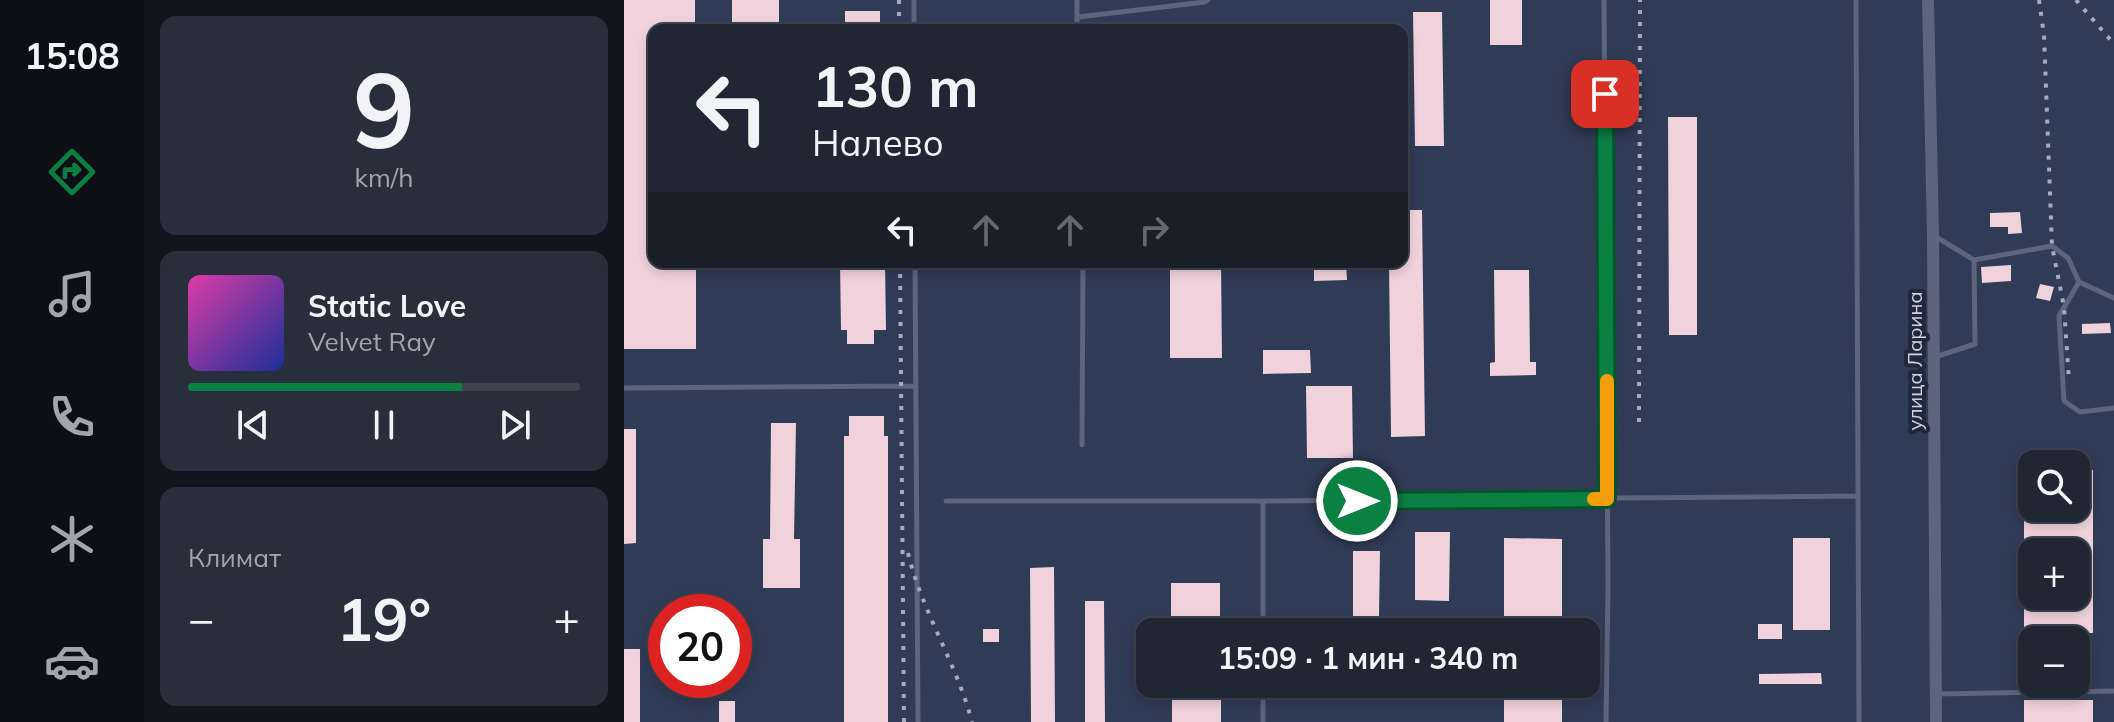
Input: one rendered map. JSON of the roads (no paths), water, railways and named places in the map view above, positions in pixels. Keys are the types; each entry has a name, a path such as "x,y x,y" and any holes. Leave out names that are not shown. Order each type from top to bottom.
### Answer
{"street":[{"name":"улица Ларина","path":"1928,0 1936,722"}],"lane":[{"path":"914,0 914,24"},
{"path":"1077,0 1077,24"},
{"path":"1078,17 1208,0"},
{"path":"1604,0 1606,722"},
{"path":"1856,0 1859,722"},
{"path":"1933,235 1974,260 2052,246 2068,258 2079,282 2114,298"},
{"path":"1934,357 1975,344 1974,260"},
{"path":"915,268 918,722"},
{"path":"1082,445 1083,268"},
{"path":"2079,282 2059,316 2064,401 2080,412 2114,408"},
{"path":"624,388 916,386"},
{"path":"946,501 1857,496"},
{"path":"1263,501 1263,618"},
{"path":"1935,694 2114,691"},
{"path":"1263,698 1263,722"}],"railway":[{"path":"899,0 899,24"},
{"path":"1639,422 1640,0"},
{"path":"2039,0 2044,35 2052,246 2064,307 2069,381"},
{"path":"2076,0 2114,44"},
{"path":"900,268 904,722"},
{"path":"908,553 972,722"}]}
